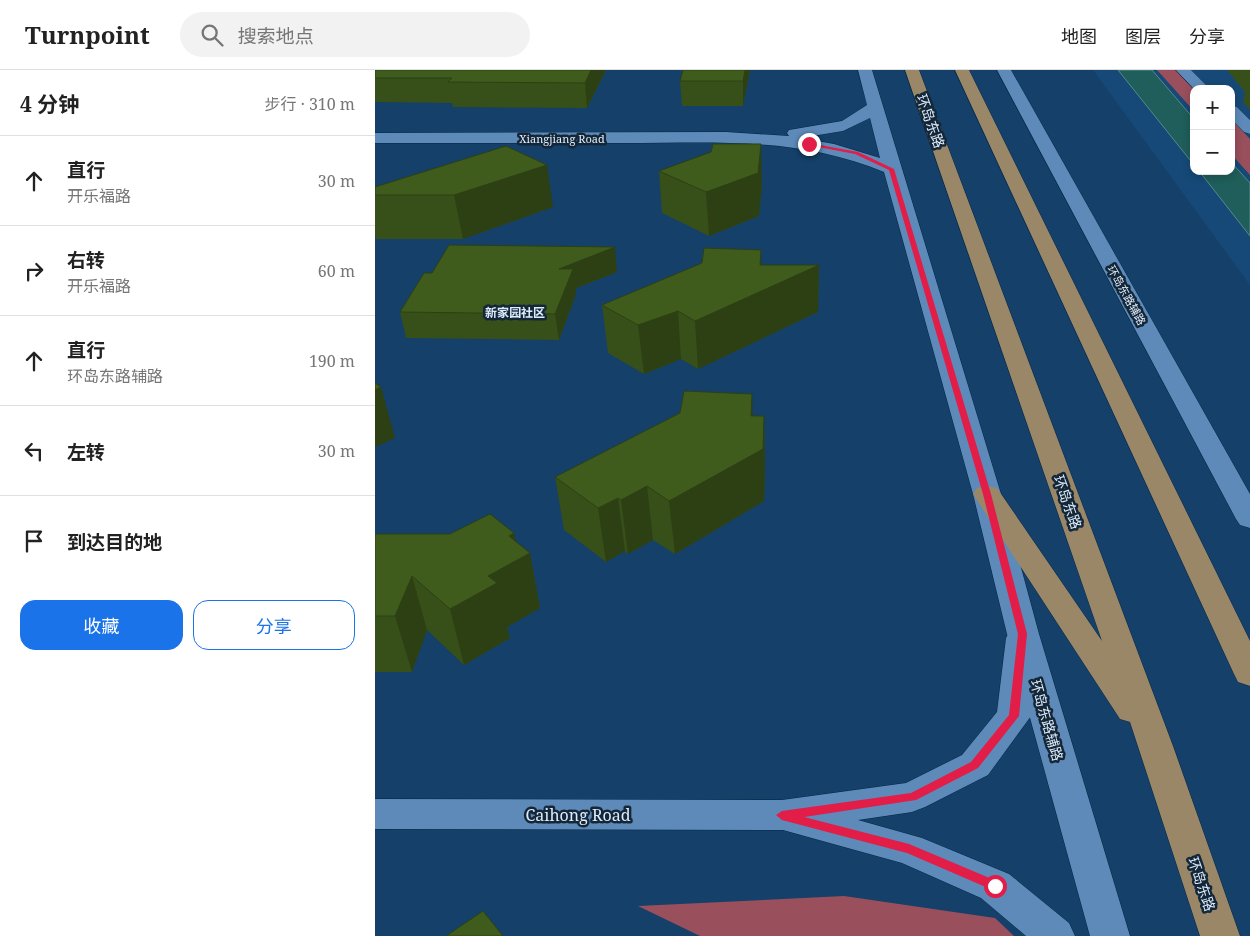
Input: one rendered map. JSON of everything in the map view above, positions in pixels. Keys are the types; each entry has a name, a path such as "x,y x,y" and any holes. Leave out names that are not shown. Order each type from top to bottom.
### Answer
{"main road":[{"name":"环岛东路辅路","path":"865,70 874,107 987,494 1023,634 1110,936"},
{"name":"环岛东路","path":"913,70 1156,746 1220,936"},
{"path":"962,70 1250,674"},
{"name":"环岛东路辅路","path":"1004,70 1250,519"},
{"path":"1183,70 1199,85"},
{"path":"749,138 833,128 862,117 874,107"},
{"path":"1235,114 1250,129"},
{"name":"Xiangjiang Road","path":"375,138 749,138"},
{"path":"749,138 841,149 869,158 892,169"},
{"path":"987,494 1156,746"},
{"path":"782,815 912,797 975,765 1013,716 1023,634"},
{"name":"Caihong Road","path":"375,814 782,815"},
{"path":"782,815 909,849 995,886 1055,936"}],"shaded area":[{"path":"1093,70 1250,70 1250,285"},
{"path":"1118,70 1152,70 1190,114 1190,160"},
{"path":"1157,70 1178,70 1195,85 1190,85 1190,107"},
{"path":"1235,123 1250,139 1250,175 1235,158"},
{"path":"1235,166 1250,183 1250,236 1202,175 1235,175"},
{"path":"844,896 995,918 1014,936 700,936 638,906"}],"building":[{"path":"375,70 591,70 585,83 448,82 452,78 375,78"},
{"path":"683,70 745,70 743,81 680,81"},
{"path":"713,144 761,144 758,173 706,192 659,171 711,152"},
{"path":"506,146 547,165 454,195 375,195 375,187"},
{"path":"449,245 615,247 559,269 573,269 555,314 400,312 424,273 432,273"},
{"path":"704,248 761,250 760,265 819,265 695,321 678,311 638,325 602,305 702,263"},
{"path":"375,383 381,387 375,390"},
{"path":"684,391 752,394 751,416 764,416 763,449 669,501 647,486 621,500 618,498 598,508 555,477 680,413"},
{"path":"490,514 514,533 509,536 530,553 488,576 497,583 450,609 412,576 395,616 375,616 375,534 450,534"},
{"path":"483,911 503,936 446,936"}],"district":[{"name":"新家园社区","path":"515,312"}],"route":[{"path":"809,144 856,153 892,169 987,494 1023,634 1013,716 975,765 912,797 782,815 909,849 995,886"}]}
